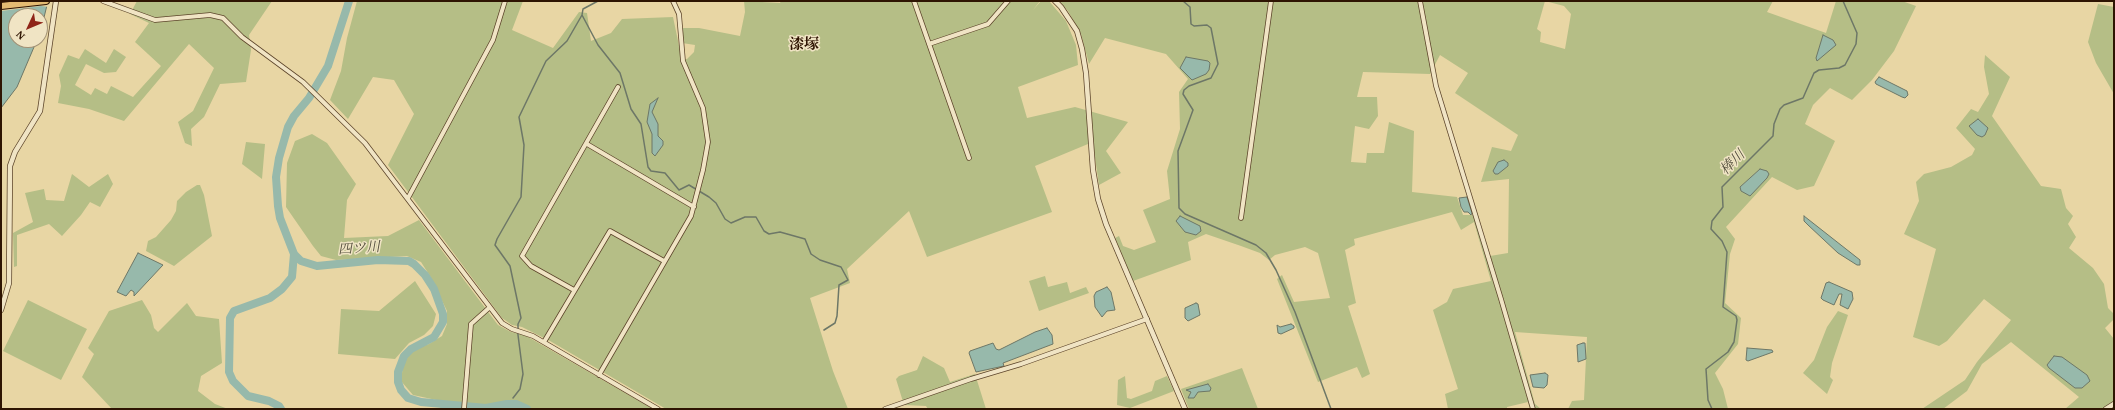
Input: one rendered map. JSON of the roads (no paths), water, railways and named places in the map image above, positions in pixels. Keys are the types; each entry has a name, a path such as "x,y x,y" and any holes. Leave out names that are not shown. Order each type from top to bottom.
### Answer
{"highway":[{"path":"1,6 46,1"}],"street":[{"path":"1,310 9,283 8,185 10,166 15,152 37,118 41,106 56,1"},
{"path":"103,1 155,20 217,15 223,18 242,38 302,82 365,143 490,308 506,326 523,331 544,342 658,409"},
{"path":"408,198 493,40 505,1"},
{"path":"599,375 664,261 692,216 703,170 708,142 702,101 683,61 679,14 673,1"},
{"path":"914,1 969,158"},
{"path":"929,44 988,24 1008,1"},
{"path":"1055,1 1073,25 1082,49 1086,73 1092,170 1098,200 1106,224 1185,409"},
{"path":"1242,218 1271,1"},
{"path":"1420,1 1434,78 1533,409"},
{"path":"574,290 531,266 522,256 618,87"},
{"path":"587,144 694,207"},
{"path":"544,342 610,231 664,261"},
{"path":"464,409 471,324 490,308"},
{"path":"885,409 971,379 1021,364 1147,319"},
{"path":"2106,409 2114,404"}],"waterway":[{"name":"四ツ川","path":"349,1 328,66 309,98 294,116 288,127 279,158 276,177 278,206 280,218 294,254 301,261 317,266 378,260 409,261 414,264 425,275 434,289 443,314 443,322 434,337 411,349 404,356 398,372 398,382 401,390 408,398 421,402 486,408 516,404 527,409"},
{"path":"598,1 583,9 582,15 598,45 620,73 631,109 641,124 648,167 651,171 665,173 679,190 689,185 709,197 716,203 725,219 731,223 745,217 756,217 764,231 769,234 780,232 805,239 811,254 820,260 841,267 848,280 839,285 837,316 835,323 824,330"},
{"path":"1183,1 1190,7 1191,24 1194,26 1207,25 1211,28 1218,64 1211,78 1189,86 1184,90 1183,94 1193,110 1178,151 1179,208 1185,214 1256,245 1266,253 1276,270 1295,312 1331,409"},
{"name":"棒川","path":"1712,409 1708,400 1706,369 1728,352 1734,342 1737,320 1736,316 1723,307 1727,252 1722,241 1711,229 1712,221 1723,207 1722,187 1773,136 1774,124 1780,109 1784,105 1803,98 1814,73 1819,70 1839,68 1845,65 1856,44 1857,33 1843,1"},
{"path":"513,398 520,389 523,374 518,335 518,324 521,318 510,266 495,245 521,197 524,145 519,117 546,61 567,41 582,15"},
{"path":"281,409 279,406 269,401 248,396 233,381 229,372 230,318 234,311 270,298 282,289 292,277 294,254"}],"district":[{"name":"漆塚","path":"804,45"}]}
